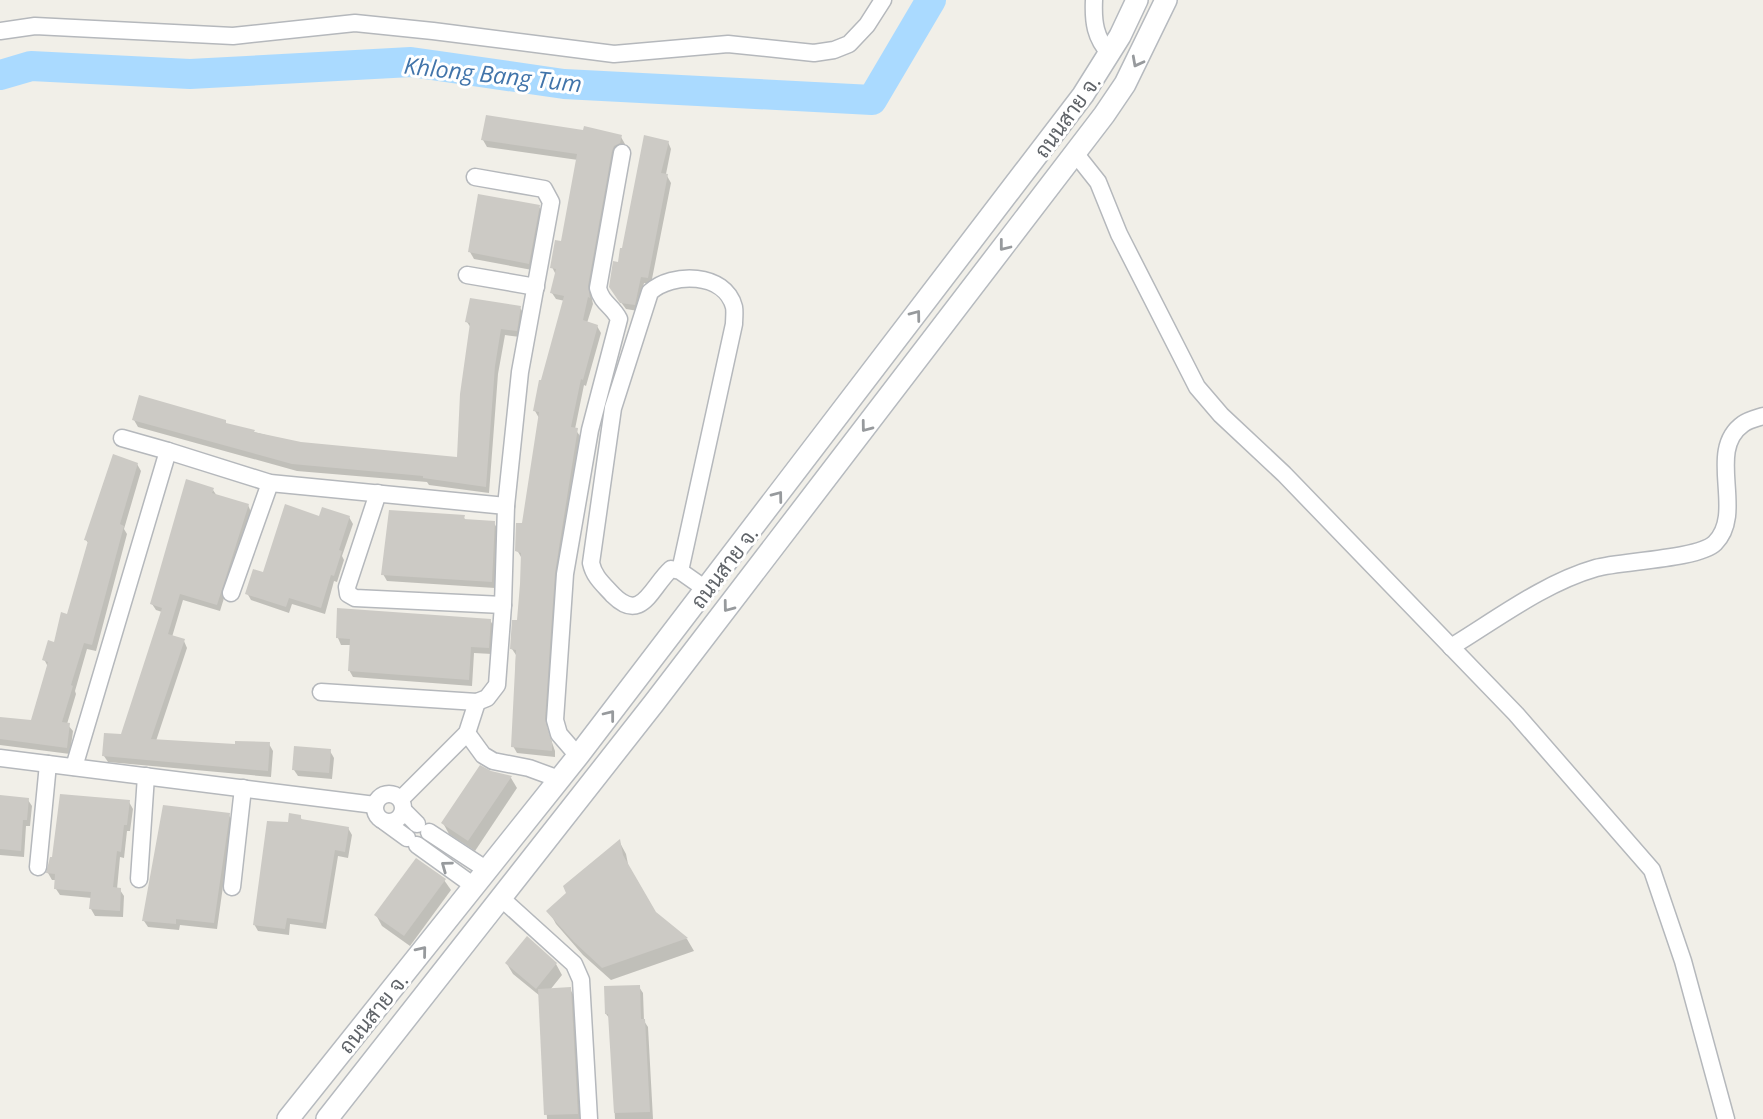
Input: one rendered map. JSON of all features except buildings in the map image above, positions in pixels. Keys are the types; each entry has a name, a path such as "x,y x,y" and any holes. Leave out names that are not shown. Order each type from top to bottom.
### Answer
{"main road":[{"name":"ถนนสาย จ.","path":"288,1119 578,756 1083,95 1110,54 1138,0"},
{"name":"ถนนสาย จ.","path":"327,1119 654,703 1075,153 1125,84 1166,0"}],"street":[{"path":"0,31 35,26 233,36 355,23 614,54 728,44 814,53 849,44 867,25 883,0"},
{"path":"1094,0 1093,22 1099,43 1110,54"},
{"path":"578,756 559,734 555,720 564,587 590,430 619,319 614,310 601,300 598,288 622,153"},
{"path":"1075,153 1098,182 1119,234 1197,387 1222,415 1293,482 1517,714 1652,870 1683,961 1726,1119"},
{"path":"321,692 477,702 487,698 497,685 506,506 520,372 551,202 544,189 475,177"},
{"path":"467,275 536,288"},
{"path":"680,571 734,324 734,307 728,296 712,282 696,277 658,285 650,292 613,408 591,563 594,575 623,604 631,607 641,605 671,569 680,571 706,590"},
{"path":"1451,647 1527,600 1573,576 1598,568 1696,552 1714,544 1725,526 1726,454 1729,439 1744,423 1763,416"},
{"path":"122,438 270,483 506,506"},
{"path":"74,767 168,451"},
{"path":"230,593 270,483"},
{"path":"379,494 347,587 348,594 355,598 503,605"},
{"path":"385,822 400,818 402,805 467,733 477,702"},
{"path":"467,733 483,755 493,761 528,768 559,779"},
{"path":"0,758 375,805"},
{"path":"38,867 48,764"},
{"path":"139,879 146,776"},
{"path":"232,887 243,788"},
{"path":"383,795 396,795 423,828 480,878 412,842 377,816 375,805 383,795"},
{"path":"501,898 573,964 581,979 589,1119"}],"waterway":[{"name":"Khlong Bang Tum","path":"0,75 31,66 190,74 411,62 564,84 872,100 931,0"}]}
